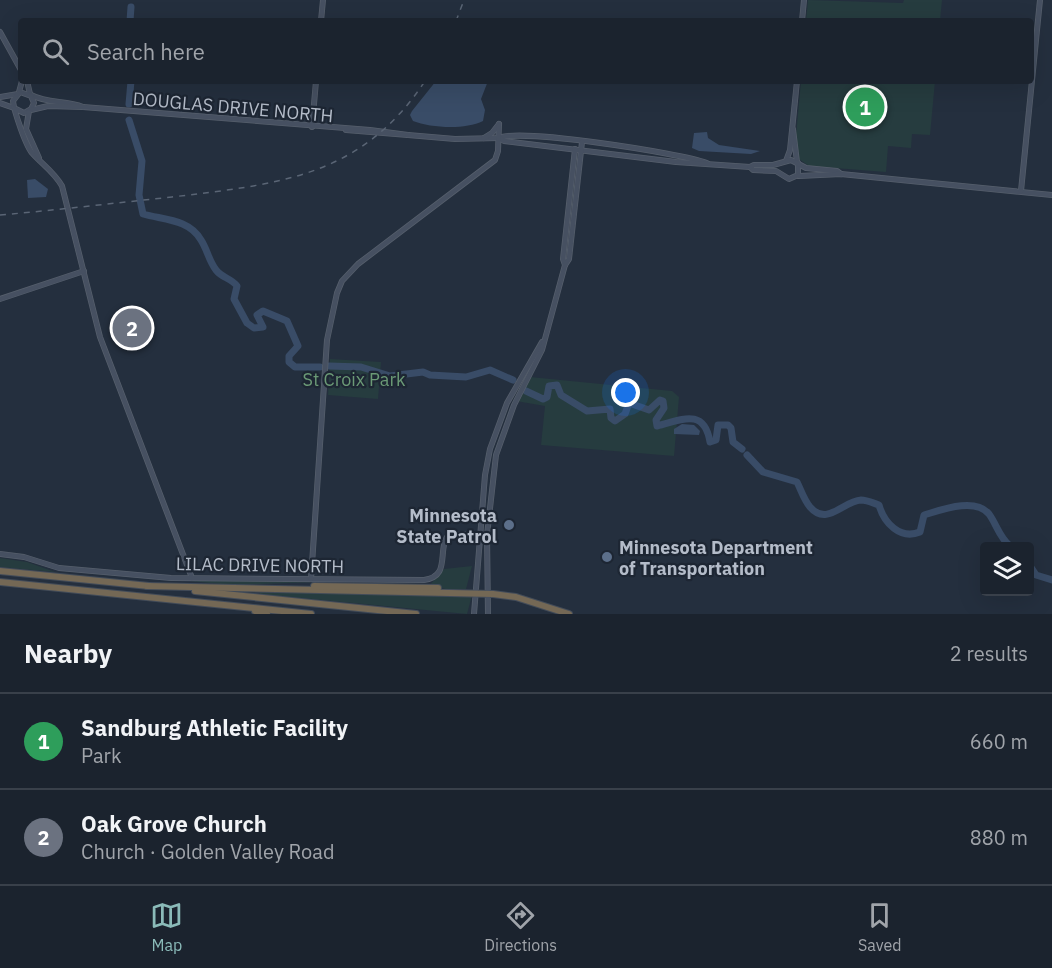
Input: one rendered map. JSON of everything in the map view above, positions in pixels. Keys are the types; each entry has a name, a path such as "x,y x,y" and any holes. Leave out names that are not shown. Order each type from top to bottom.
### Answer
{"highway":[{"path":"0,571 416,614"},
{"path":"0,582 311,614"},
{"path":"147,586 475,593 516,597 569,614"},
{"path":"234,606 267,614"}],"street":[{"path":"321,18 323,0"},
{"path":"802,18 804,0"},
{"path":"1034,60 1040,0"},
{"path":"0,32 18,65"},
{"path":"21,84 13,101 26,143 35,157 52,171 62,186 100,337 192,578"},
{"path":"28,84 34,103 26,119 26,129 39,158"},
{"path":"312,127 316,84"},
{"path":"783,175 781,167 790,153 797,84"},
{"path":"1021,191 1032,84"},
{"path":"0,97 30,95"},
{"name":"DOUGLAS DRIVE NORTH","path":"30,95 45,102 75,104 83,107"},
{"path":"0,103 24,113 30,110"},
{"name":"DOUGLAS DRIVE NORTH","path":"30,110 48,106 83,107 408,135 483,139 514,135 669,152 710,163"},
{"path":"311,579 324,374 337,293 342,281 358,264 495,160 499,124 492,134 483,139"},
{"path":"793,128 800,170 796,177"},
{"name":"DOUGLAS DRIVE NORTH","path":"499,138 504,141 676,162 750,167 785,161 797,162 806,168 837,171 841,174"},
{"path":"488,614 490,594 487,536 496,455 509,415 538,358 553,315 565,265 563,258 579,142"},
{"name":"DOUGLAS DRIVE NORTH","path":"750,167 753,170 773,170 789,179 808,174 841,174 1052,195"},
{"path":"0,299 84,271"},
{"path":"474,614 490,448 507,403 543,340"},
{"name":"LILAC DRIVE NORTH","path":"0,554 24,557 59,568 192,578 432,579 442,570 446,538 449,534 487,536"}],"green space":[{"path":"808,0 903,3 904,0 942,0 940,18 806,18"},
{"path":"801,84 935,84 930,135 912,134 911,148 888,146 886,172 809,166 799,159 796,136"},
{"name":"St Croix Park","path":"330,359 381,362 378,399 328,395"},
{"path":"530,377 672,391 679,397 674,456 541,445 545,406 516,401"},
{"path":"0,558 27,562 55,572 0,567"},
{"path":"472,566 466,589 446,589 430,585 444,569"},
{"path":"180,580 318,582 230,585"},
{"path":"260,592 471,596 471,599 467,614 260,594"}],"water":[{"path":"434,84 487,84 481,99 485,110 483,121 476,124 448,127 429,125 413,121 410,115"},
{"path":"707,132 708,138 719,145 760,151 751,154 699,151 692,148 694,133"},
{"path":"35,179 48,189 46,197 28,198 27,180"},
{"path":"682,424 694,425 700,431 699,435 674,434 674,429"}],"waterway":[{"path":"130,18 131,7"},
{"path":"129,104 131,84"},
{"path":"129,120 142,161 139,195 143,214 175,221 196,233 216,270 237,286 234,299 247,323 254,328 263,327 257,315 263,311 287,321 298,346 289,356 289,362 295,367 320,367"},
{"path":"329,366 361,367 390,376 423,372 430,375 466,377 490,370 513,380"},
{"path":"526,391 543,399 547,397 549,386 557,385 561,395 587,411 610,409 611,418 615,421 625,414 629,403 649,410 660,400 663,401 664,408 656,420 657,426 682,419 696,420 707,431 710,442 716,440 718,425 728,425 731,428 733,442 742,449"},
{"path":"747,455 763,472 797,482 804,498 816,512 829,514 854,501 866,500 879,505 881,512 894,528 906,534 913,534 920,532 924,515 958,506 975,506 989,514 1006,542"},
{"path":"1034,572 1036,575 1052,580"}],"railway":[{"path":"457,18 464,0"},
{"path":"0,215 247,187 314,170 345,157 373,138 400,113 423,84"}],"place":[{"name":"Sandburg Athletic Facility","path":"865,107"},
{"name":"Oak Grove Church","path":"132,328"},
{"name":"Minnesota State Patrol","path":"509,525"},
{"name":"Minnesota Department of Transportation","path":"607,557"}]}
